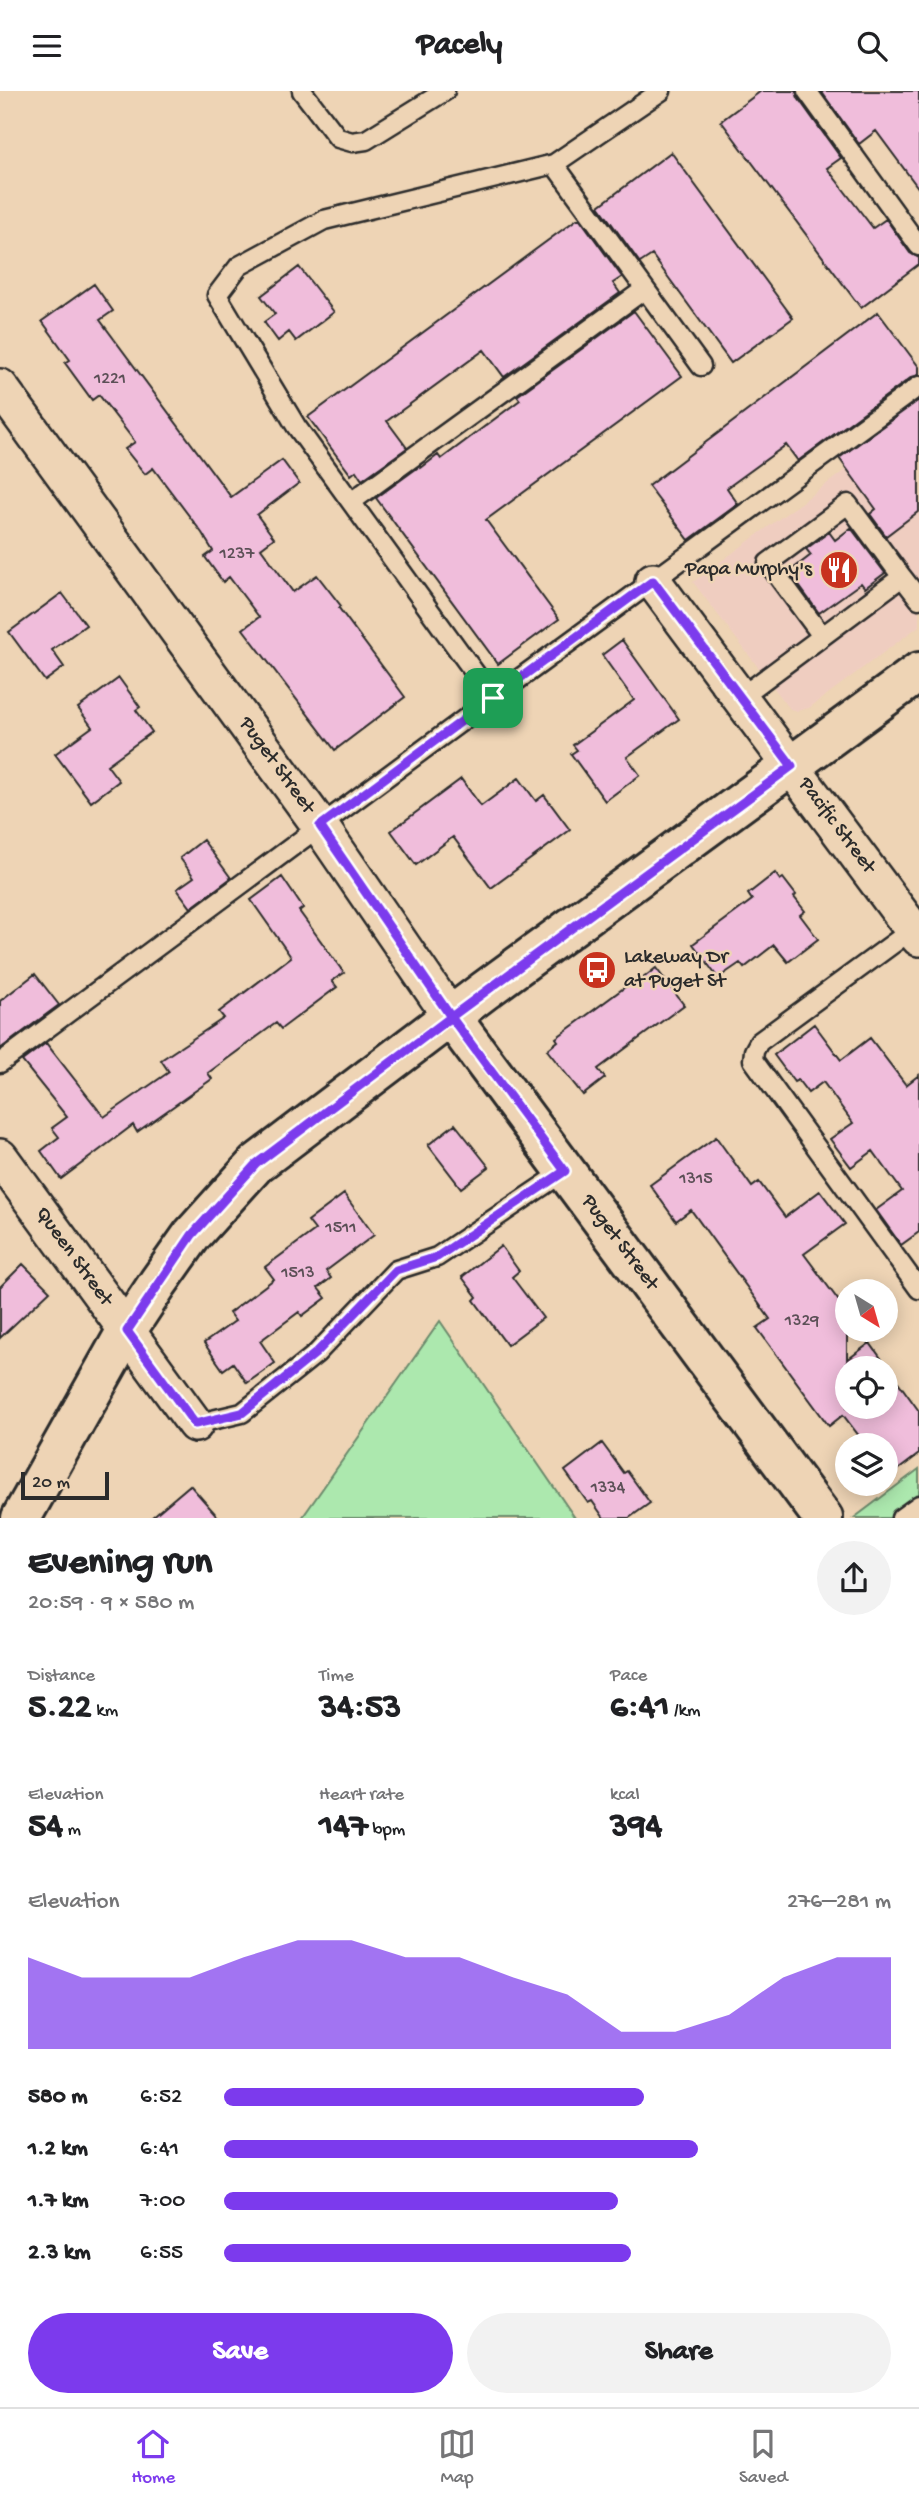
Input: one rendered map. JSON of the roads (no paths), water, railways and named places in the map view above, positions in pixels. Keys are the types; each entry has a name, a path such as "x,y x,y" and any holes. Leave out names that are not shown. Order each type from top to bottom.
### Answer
{"main road":[{"path":"21,1518 127,1331 192,1235 256,1164 919,672"},
{"name":"Puget Street","path":"451,1017 823,1518"}],"street":[{"name":"Puget Street","path":"0,387 320,826 451,1017"},
{"name":"Pacific Street","path":"653,581 916,934"},
{"name":"Queen Street","path":"0,1157 195,1424"}],"lane":[{"path":"302,91 338,138 352,142 366,141 445,91"},
{"path":"493,698 296,426 217,295 239,266 324,220 554,164 661,91"},
{"path":"807,91 919,246"},
{"path":"554,164 701,366"},
{"path":"351,502 645,289"},
{"path":"0,1063 919,386"},
{"path":"822,636 768,563 848,504 919,599"},
{"path":"741,697 902,577"},
{"path":"916,934 759,1042 753,1061 919,1289"},
{"path":"195,1424 242,1413 316,1353 396,1270 437,1257 565,1171"}],"place":[{"name":"Papa Murphy's","path":"839,570"},
{"name":"Lakeway Dr at Puget St","path":"597,970"}]}
